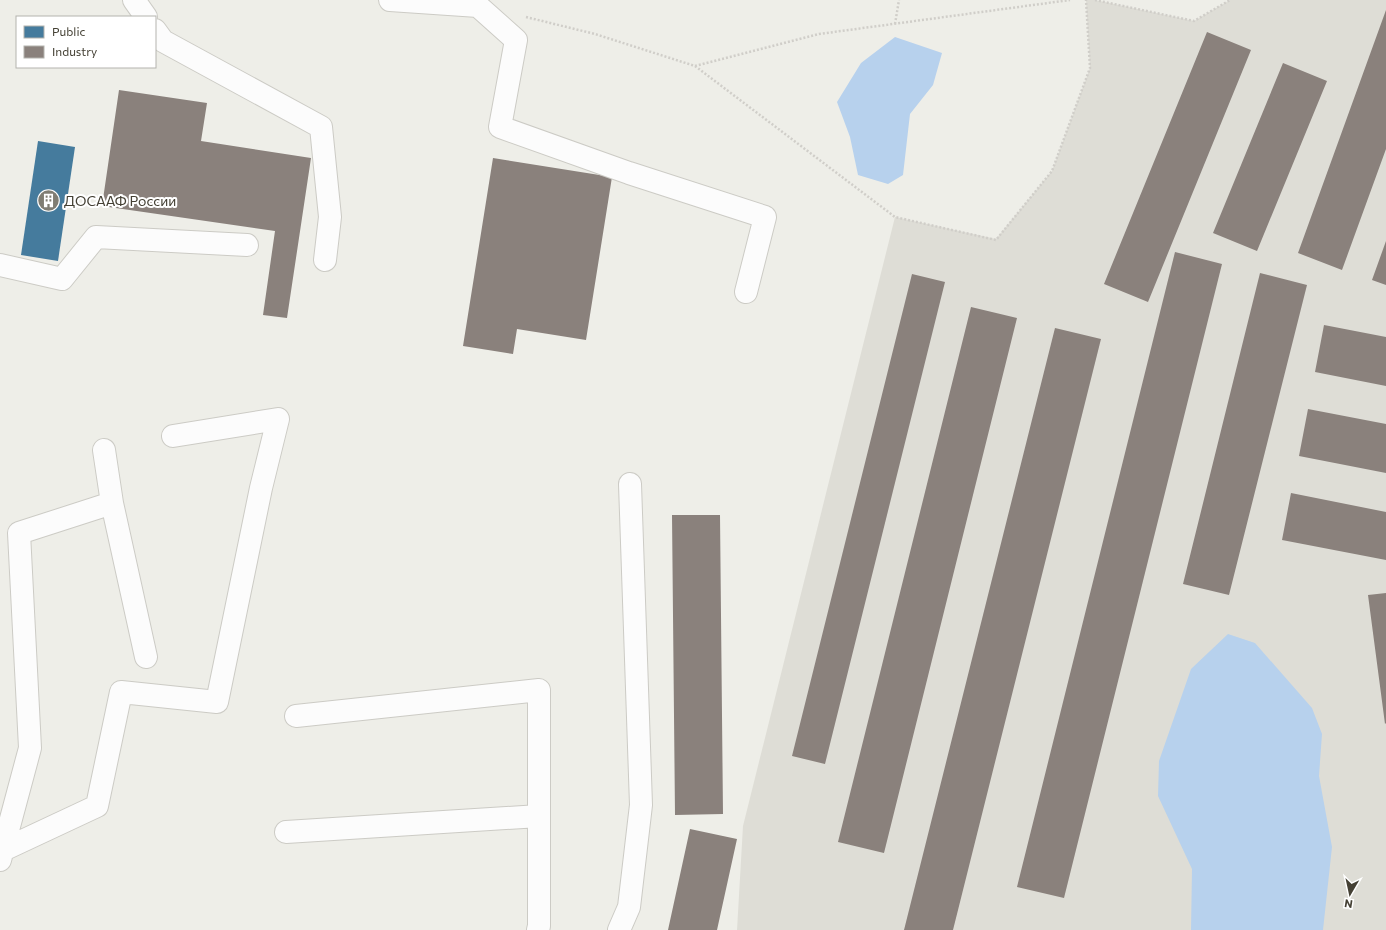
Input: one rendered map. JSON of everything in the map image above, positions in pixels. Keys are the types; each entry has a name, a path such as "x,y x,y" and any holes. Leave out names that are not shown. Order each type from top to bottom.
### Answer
{"lane":[{"path":"134,0 145,16"},
{"path":"390,0 478,6 516,40 500,127 629,173 765,217 746,292"},
{"path":"156,31 163,41 321,127 330,217 325,260"},
{"path":"0,265 62,279 96,237 247,245"},
{"path":"1,856 97,806 120,692 217,702 261,488 278,418 173,436"},
{"path":"104,450 112,503 146,657"},
{"path":"619,930 629,907 641,805 630,484"},
{"path":"1,856 30,748 19,533 112,503"},
{"path":"296,716 539,690 538,930"},
{"path":"286,832 539,816"}],"path":[{"path":"895,24 899,0"},
{"path":"695,66 819,34 1070,0"},
{"path":"522,16 595,34 695,66 895,217 996,240 1052,171 1090,68 1086,0"},
{"path":"1096,0 1194,21 1230,0"}],"shaded area":[{"path":"1086,0 1095,0 1194,21 1230,0 1386,0 1386,930 737,930 743,826 895,217 996,239 1052,171 1090,68"}],"water":[{"path":"895,37 942,53 933,85 910,114 903,175 888,184 858,175 850,137 837,102 861,63"},
{"path":"1228,634 1255,643 1312,708 1322,734 1319,776 1332,847 1323,930 1191,930 1192,869 1158,796 1159,761 1191,669"}],"building: Public":[{"name":"ДОСААФ России","path":"38,141 75,147 58,261 21,255"}],"building: Industry":[{"path":"1386,10 1386,149 1342,270 1298,253"},
{"path":"1207,32 1251,50 1148,302 1104,284"},
{"path":"1283,63 1327,81 1257,251 1213,233"},
{"path":"119,90 207,103 201,141 311,158 287,318 263,315 275,231 102,206"},
{"path":"493,158 612,177 586,340 517,329 513,354 463,346"},
{"path":"1386,241 1386,285 1372,280"},
{"path":"1175,252 1222,264 1064,898 1017,887"},
{"path":"1260,273 1307,285 1229,595 1183,584"},
{"path":"912,274 945,282 825,764 792,756"},
{"path":"971,307 1017,318 884,853 838,842"},
{"path":"1324,325 1386,337 1386,386 1315,372"},
{"path":"1055,328 1101,339 953,930 904,930"},
{"path":"1308,409 1386,424 1386,473 1299,456"},
{"path":"1291,493 1386,512 1386,560 1282,540"},
{"path":"672,515 720,515 723,814 675,815"},
{"path":"1386,593 1386,723 1385,724 1368,595"},
{"path":"690,829 737,839 717,930 668,930"}],"place":[{"name":"ДОСААФ России","path":"48,201"}]}
